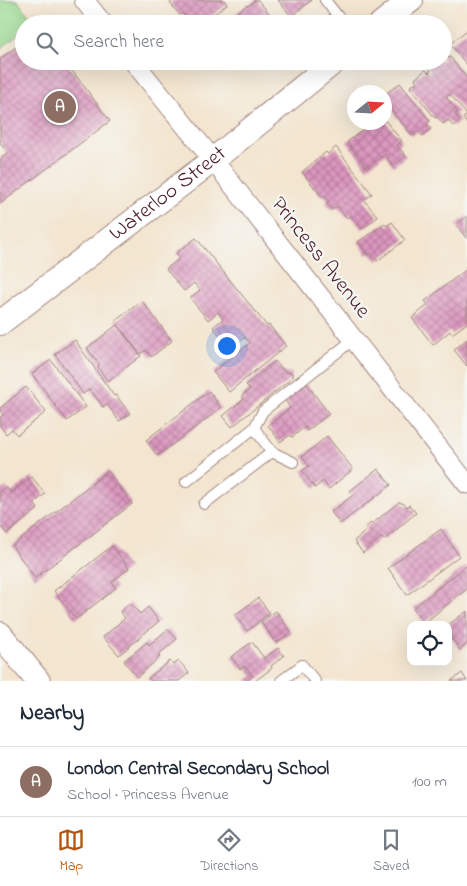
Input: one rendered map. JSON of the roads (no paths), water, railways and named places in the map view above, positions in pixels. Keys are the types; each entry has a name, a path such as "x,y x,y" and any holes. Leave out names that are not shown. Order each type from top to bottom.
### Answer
{"street":[{"path":"84,0 96,15"},
{"path":"393,15 411,0"},
{"name":"Princess Avenue","path":"141,70 467,484"},
{"name":"Waterloo Street","path":"0,323 213,160 324,70"},
{"path":"0,634 38,681"}],"lane":[{"path":"325,0 337,15"},
{"path":"186,482 254,428 263,411 354,340"},
{"path":"254,428 272,452 293,462"},
{"path":"204,504 272,452"},
{"path":"281,681 302,665 314,681"}],"place":[{"name":"London Central Secondary School","path":"60,107"}]}
